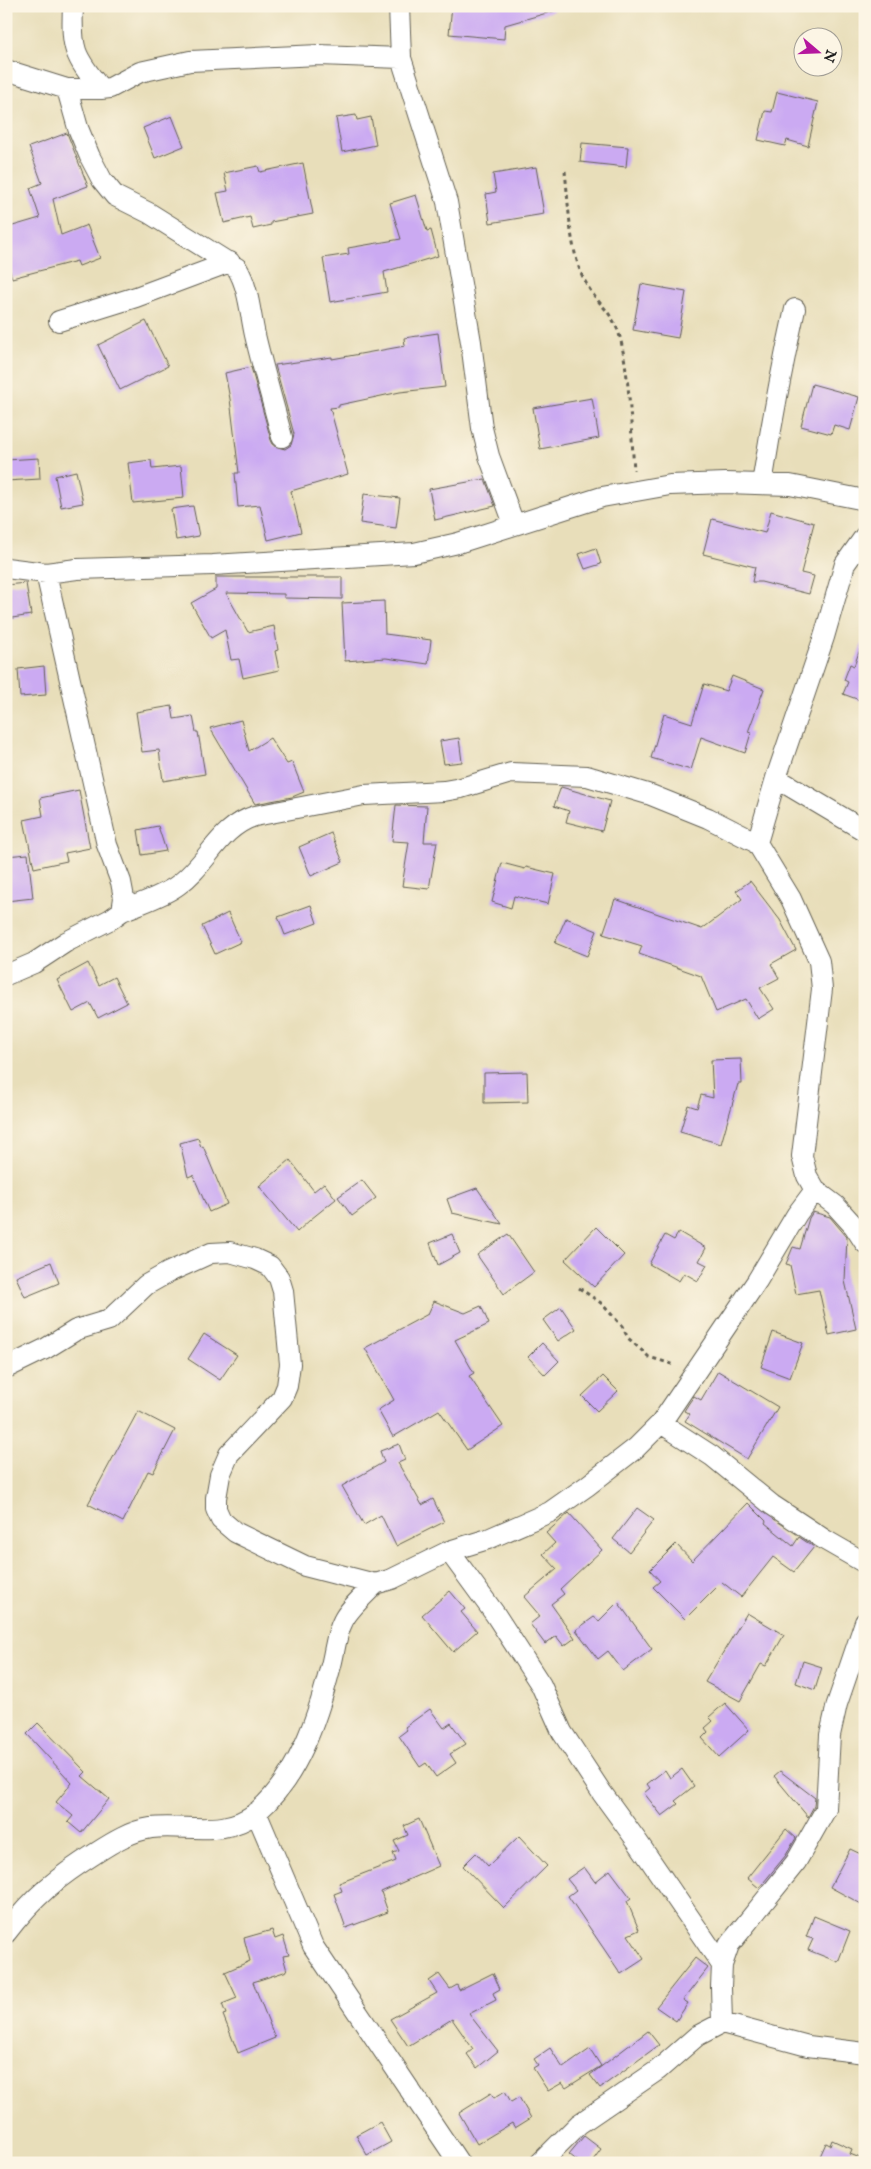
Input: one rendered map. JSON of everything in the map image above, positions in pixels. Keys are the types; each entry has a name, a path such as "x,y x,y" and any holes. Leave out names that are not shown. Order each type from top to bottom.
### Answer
{"street":[{"path":"73,6 72,32 79,63 101,89"},
{"path":"399,6 401,58 447,202 461,274 482,428 489,456 514,524"},
{"path":"6,70 67,89 101,89 110,88 140,72 190,61 319,55 401,58"},
{"path":"67,89 78,128 90,157 102,180 115,196 230,262 242,276 282,437"},
{"path":"58,321 136,297 230,262"},
{"path":"762,484 772,416 782,378 795,309"},
{"path":"6,568 46,573 77,569 414,553 458,543 602,497 670,485 726,483 790,485 865,500"},
{"path":"757,843 776,778 824,637 845,564 865,536"},
{"path":"46,573 107,845 121,882 124,898 122,911"},
{"path":"6,975 34,963 66,942 111,919 122,911 178,885 231,828 248,818 364,795 444,792 511,773 587,776 651,795 708,818 757,843 791,899 819,961 821,998 802,1156 807,1176 815,1190 835,1205 854,1226 865,1243"},
{"path":"776,778 865,831"},
{"path":"6,1368 45,1349 76,1330 109,1320 146,1285 211,1253 230,1252 270,1266 279,1278 283,1291 290,1364 287,1386 282,1398 229,1454 220,1476 216,1509 221,1520 235,1532 305,1566 375,1584 392,1579 449,1551 496,1536 550,1512 636,1448 660,1423 757,1281 797,1214 815,1190"},
{"path":"660,1423 712,1456 772,1505 824,1540 865,1563"},
{"path":"449,1551 495,1614 541,1685 562,1732 602,1793 722,1965"},
{"path":"6,1933 41,1892 55,1880 112,1843 149,1829 202,1829 234,1826 256,1812 282,1785 303,1747 331,1668 337,1636 344,1619 375,1584"},
{"path":"722,2023 722,1965 729,1945 796,1862 826,1809 830,1735 837,1704 865,1622"},
{"path":"256,1812 312,1946 459,2163"},
{"path":"542,2162 579,2124 658,2070 697,2036 722,2023 808,2046 865,2053"}],"path":[{"path":"565,171 575,248 580,268 586,284 615,321 621,341 630,407 636,491"},
{"path":"579,1288 600,1303 622,1326 628,1338 649,1357 694,1373"}],"building":[{"path":"452,6 553,6 554,11 505,25 504,39 449,34"},
{"path":"777,92 818,102 808,146 787,140 785,146 758,140 765,111 772,112"},
{"path":"356,115 357,120 371,117 376,145 342,152 336,118"},
{"path":"172,116 184,146 155,158 143,128"},
{"path":"67,133 88,186 53,199 61,235 87,225 100,258 79,266 77,261 12,278 6,259 6,228 40,218 30,188 42,183 29,147"},
{"path":"582,143 628,147 626,167 580,162"},
{"path":"303,163 313,214 271,222 271,225 253,229 250,217 224,223 217,193 228,191 224,173 258,166 260,172"},
{"path":"536,167 544,214 490,223 486,194 496,192 493,174"},
{"path":"416,195 427,231 431,230 438,256 384,272 387,292 330,302 323,258 349,254 348,248 401,239 390,203"},
{"path":"641,284 686,292 678,338 633,330"},
{"path":"146,321 168,366 120,390 98,345"},
{"path":"438,333 445,387 400,392 330,408 348,474 291,491 301,532 268,540 260,505 238,507 235,473 239,473 225,373 251,367 271,440 274,446 285,449 291,445 294,434 275,365 332,357 332,359 405,346 404,338"},
{"path":"812,384 859,397 850,430 834,425 831,434 801,426"},
{"path":"592,398 599,438 540,449 533,408"},
{"path":"39,458 40,479 6,481 6,460"},
{"path":"151,460 152,469 181,466 184,498 133,503 128,463"},
{"path":"76,471 83,503 61,507 55,476"},
{"path":"485,479 495,506 435,520 429,489"},
{"path":"364,494 400,498 396,528 360,523"},
{"path":"193,506 199,536 176,540 171,509"},
{"path":"771,511 814,523 801,573 814,576 809,594 761,582 752,582 755,567 703,554 712,519 765,533"},
{"path":"596,548 601,564 585,569 579,554"},
{"path":"216,577 342,577 342,599 284,598 284,594 226,593 248,632 274,626 278,650 275,651 279,670 243,678 239,659 231,660 225,630 211,638 191,603 216,589"},
{"path":"26,583 31,615 6,619 6,585"},
{"path":"384,601 385,634 431,640 428,664 386,658 345,661 342,603"},
{"path":"863,641 865,641 865,702 843,694 848,682 844,680 850,664 854,666"},
{"path":"44,666 46,695 20,697 18,669"},
{"path":"732,676 764,689 748,732 751,733 745,753 701,737 691,770 651,758 664,714 692,723 704,684 726,691"},
{"path":"172,706 174,719 193,716 196,732 198,732 205,774 163,781 159,750 142,752 136,712"},
{"path":"241,720 249,751 270,738 287,764 292,762 304,792 292,797 255,804 210,728"},
{"path":"459,738 462,762 444,764 440,741"},
{"path":"561,787 610,801 602,831 566,822 569,811 554,806"},
{"path":"79,790 90,848 65,853 67,861 34,868 24,820 43,816 40,798"},
{"path":"396,805 427,806 424,842 437,842 429,889 402,886 409,842 392,841"},
{"path":"158,826 166,851 142,855 138,830"},
{"path":"331,833 343,862 311,876 299,847"},
{"path":"28,854 33,898 6,901 6,856"},
{"path":"502,863 555,874 548,904 514,896 511,908 492,902"},
{"path":"750,881 780,920 796,950 771,964 779,978 760,988 774,1009 758,1019 746,999 716,1012 701,976 639,954 642,946 603,934 615,899 702,929 742,899 736,891"},
{"path":"311,905 317,923 285,935 278,917"},
{"path":"228,913 241,942 215,954 202,926"},
{"path":"566,918 597,931 587,956 555,943"},
{"path":"88,963 99,985 114,977 127,1003 98,1018 90,1003 73,1012 57,980"},
{"path":"741,1059 742,1084 738,1084 721,1144 680,1132 688,1105 697,1108 701,1095 713,1098 711,1060"},
{"path":"527,1072 528,1102 484,1103 484,1073"},
{"path":"198,1138 227,1204 209,1212 193,1175 188,1177 180,1143"},
{"path":"290,1160 314,1191 324,1183 336,1199 297,1232 259,1186"},
{"path":"362,1180 376,1198 352,1216 338,1197"},
{"path":"477,1188 502,1224 452,1213 447,1199"},
{"path":"813,1212 830,1217 847,1237 845,1281 856,1329 829,1335 819,1290 796,1294 790,1265 786,1264 793,1247 800,1249 809,1218"},
{"path":"596,1227 624,1255 594,1287 565,1260"},
{"path":"679,1232 706,1248 699,1261 707,1265 698,1281 684,1273 679,1281 649,1264 665,1235 674,1240"},
{"path":"452,1234 460,1253 438,1265 430,1243"},
{"path":"508,1234 534,1272 504,1294 477,1255"},
{"path":"51,1262 59,1283 25,1297 16,1277"},
{"path":"434,1301 465,1313 481,1306 489,1324 455,1340 474,1373 469,1376 503,1426 467,1450 439,1410 393,1437 378,1410 394,1400 365,1348 428,1314"},
{"path":"561,1307 576,1329 558,1341 543,1320"},
{"path":"773,1332 803,1343 790,1378 761,1367"},
{"path":"204,1334 237,1355 220,1380 188,1359"},
{"path":"542,1343 559,1361 545,1375 528,1357"},
{"path":"718,1371 778,1407 747,1459 685,1421 690,1414 684,1411 689,1403 694,1396 701,1400"},
{"path":"603,1376 618,1391 597,1411 582,1396"},
{"path":"138,1411 175,1430 153,1473 148,1471 123,1522 88,1504"},
{"path":"399,1444 405,1460 398,1463 422,1505 433,1499 444,1522 396,1546 381,1515 364,1525 342,1486 384,1462 380,1451"},
{"path":"748,1503 766,1521 765,1523 793,1546 799,1537 814,1547 794,1572 773,1557 741,1597 722,1582 685,1619 653,1587 660,1581 650,1570 676,1544 692,1561"},
{"path":"637,1508 654,1520 629,1552 613,1539"},
{"path":"569,1513 602,1550 560,1589 564,1594 551,1604 575,1638 564,1646 556,1636 545,1644 530,1624 540,1616 524,1597 557,1569 543,1554 555,1543 546,1533"},
{"path":"450,1591 465,1609 461,1612 477,1631 453,1652 422,1615"},
{"path":"618,1602 652,1649 623,1671 608,1651 598,1659 576,1630 594,1617 599,1621"},
{"path":"747,1613 784,1635 766,1666 761,1664 740,1701 705,1682"},
{"path":"803,1661 822,1667 815,1690 796,1683"},
{"path":"725,1703 749,1730 719,1757 702,1738 708,1732 705,1728 713,1721 709,1717"},
{"path":"430,1709 444,1728 451,1723 466,1744 450,1754 456,1763 436,1777 426,1763 420,1767 399,1736 407,1730 405,1727"},
{"path":"38,1723 86,1772 82,1776 109,1799 81,1833 68,1822 73,1816 56,1802 72,1783 27,1734"},
{"path":"682,1769 694,1786 675,1801 678,1804 662,1816 644,1793 650,1788 647,1784 665,1770 670,1778"},
{"path":"780,1771 815,1798 814,1806 808,1817 774,1776"},
{"path":"419,1819 439,1866 381,1892 388,1912 346,1928 334,1894 342,1891 339,1883 396,1861 393,1853 399,1851 394,1841 408,1835 404,1826"},
{"path":"786,1829 796,1838 786,1855 759,1888 747,1878"},
{"path":"519,1836 547,1866 504,1908 463,1866 476,1853 488,1866"},
{"path":"850,1849 865,1856 865,1906 830,1887"},
{"path":"584,1867 595,1882 610,1870 631,1898 627,1901 639,1930 628,1935 644,1959 621,1974 568,1896 576,1890 567,1879"},
{"path":"814,1916 850,1931 838,1962 808,1950 813,1939 806,1937"},
{"path":"272,1930 275,1939 283,1936 289,1955 283,1956 287,1971 253,1982 275,2038 238,2053 223,2015 226,2014 222,2004 237,1998 225,1972 250,1961 244,1938"},
{"path":"695,1958 708,1968 683,2000 688,2003 676,2021 656,2007"},
{"path":"493,1973 500,1989 493,1993 496,2000 469,2014 498,2051 477,2068 467,2054 473,2049 452,2019 408,2046 390,2019 437,1993 429,1981 439,1974 450,1989 457,1985 459,1990"},
{"path":"648,2031 659,2045 600,2088 590,2075"},
{"path":"550,2048 563,2068 590,2049 601,2066 566,2088 562,2083 548,2091 533,2068 538,2065 534,2059"},
{"path":"505,2091 511,2102 519,2097 531,2118 515,2128 512,2123 477,2144 459,2113 491,2093 494,2098"},
{"path":"380,2122 391,2142 367,2155 356,2135"},
{"path":"584,2136 601,2149 591,2163 580,2163 569,2154"},
{"path":"832,2140 852,2149 850,2154 865,2160 865,2163 817,2163 826,2143 830,2145"}]}
